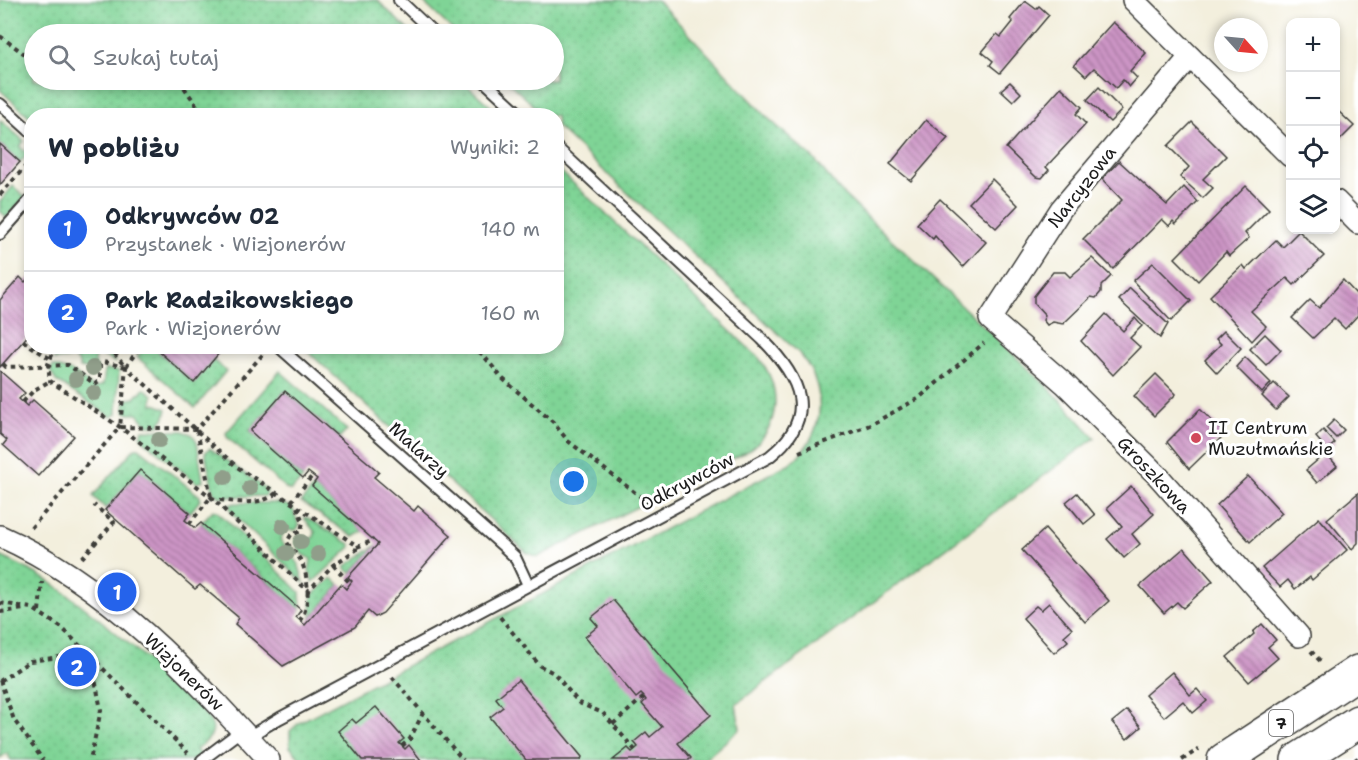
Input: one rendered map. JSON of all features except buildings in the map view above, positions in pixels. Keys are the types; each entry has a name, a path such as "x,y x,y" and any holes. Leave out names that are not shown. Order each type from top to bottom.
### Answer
{"main road":[{"name":"7","path":"1224,760 1358,672"},
{"name":"7","path":"1298,760 1358,722"}],"street":[{"path":"1133,0 1286,152"},
{"name":"Narcyzowa","path":"997,326 990,319 1061,209 1190,57"},
{"path":"1340,206 1358,223"},
{"name":"Groszkowa","path":"997,326 1065,384 1158,476 1299,636"},
{"name":"Wizjonerów","path":"0,536 46,560 102,599 172,658 269,760"}],"lane":[{"path":"399,0 424,24"},
{"path":"494,90 513,108"},
{"path":"0,104 24,125"},
{"name":"Odkrywców","path":"202,760 245,734 770,457 784,446 791,435 797,423 798,392 794,378 776,353 564,154"},
{"path":"0,234 24,207"},
{"name":"Malarzy","path":"287,354 502,545 514,557 528,585"}],"path":[{"path":"0,36 24,54"},
{"path":"186,90 198,108"},
{"path":"0,195 24,168"},
{"path":"799,452 870,425 919,398 984,343 997,326"},
{"path":"43,354 49,358"},
{"path":"51,354 48,364 50,381 120,427 211,497 308,591"},
{"path":"115,354 126,367 237,467 357,547"},
{"path":"31,528 120,427 126,367 135,354"},
{"path":"197,429 263,354"},
{"path":"482,354 503,379 553,422 568,441 653,506"},
{"path":"3,364 6,367 68,365 95,384 100,380 100,365 103,362 126,367"},
{"path":"23,402 34,390 50,381"},
{"path":"120,427 197,429"},
{"path":"197,429 211,497"},
{"path":"291,502 313,476"},
{"path":"211,497 224,501 267,500 276,493"},
{"path":"189,524 211,497"},
{"path":"81,558 114,522 94,505"},
{"path":"296,506 303,528 302,531 291,535 287,542 302,563 308,591 305,614 300,620"},
{"path":"308,591 333,565 353,553 357,547 374,540"},
{"path":"333,565 350,583"},
{"path":"39,611 43,574"},
{"path":"0,603 39,611 90,653 195,760"},
{"path":"0,612 32,608"},
{"path":"497,614 540,666 554,673 579,703 603,713 635,750"},
{"path":"44,760 14,720 0,680 30,661 90,653"},
{"path":"90,653 101,710 90,760"},
{"path":"388,672 463,760"},
{"path":"613,724 644,697"},
{"path":"402,746 410,739 423,713"}],"green space":[{"path":"0,0 377,0 402,24 24,24 24,90 472,90 492,108 24,108 24,112 0,90"},
{"path":"421,0 657,0 768,118 814,159 842,193 1052,391 1095,438 736,704 740,729 704,760 301,760 290,747 290,731 300,722 792,462 812,437 817,424 819,396 809,367 800,354 564,134 564,108 536,108 517,90 564,90 564,24 446,24"},
{"path":"0,120 24,141 20,147 24,150 24,158 20,162 0,144"},
{"path":"564,175 759,358 772,382 775,406 768,429 750,450 538,557 527,553 311,354 564,354"},
{"path":"13,186 24,196 7,218 0,211 0,202"},
{"path":"56,354 96,354 94,361 98,370 90,373 80,368 78,361 73,358 54,360"},
{"path":"96,354 110,354 116,363"},
{"path":"140,354 161,354 194,383 213,360 226,371 195,408 137,357"},
{"path":"53,366 73,372 94,388 103,385 105,369 119,371 117,414 111,417 56,381 50,371"},
{"path":"280,371 347,430 340,438 285,391 250,431 303,478 292,490 288,490 227,437 226,433"},
{"path":"144,388 153,395 152,403 167,409 159,425 147,425 138,414 129,414 124,411 125,400 135,398"},
{"path":"143,430 183,431 193,435 197,442 203,481 197,483 145,442 140,435"},
{"path":"135,448 139,448 200,496 200,500 190,513 140,470 106,509 93,496"},
{"path":"210,448 267,490 266,496 221,497 214,494 205,453"},
{"path":"314,487 364,531 354,537 301,502"},
{"path":"279,503 292,507 299,526 296,530 285,530 280,540 298,563 304,583 231,512 229,505"},
{"path":"213,510 217,511 300,592 301,610 201,523"},
{"path":"306,517 350,544 351,547 313,582 309,571 311,559 301,553 295,541 298,536 308,540 314,537 315,532 304,518"},
{"path":"377,545 351,573 346,569 346,566"},
{"path":"0,556 40,576 67,594 113,630 187,695 212,725 211,736 196,750 204,760 11,760 7,753 0,758"},
{"path":"332,578 340,585 311,618 312,595"}],"place":[{"name":"II Centrum Muzułmańskie","path":"1196,438"},
{"name":"Odkrywców 02","path":"117,592"},
{"name":"Park Radzikowskiego","path":"77,667"}]}
